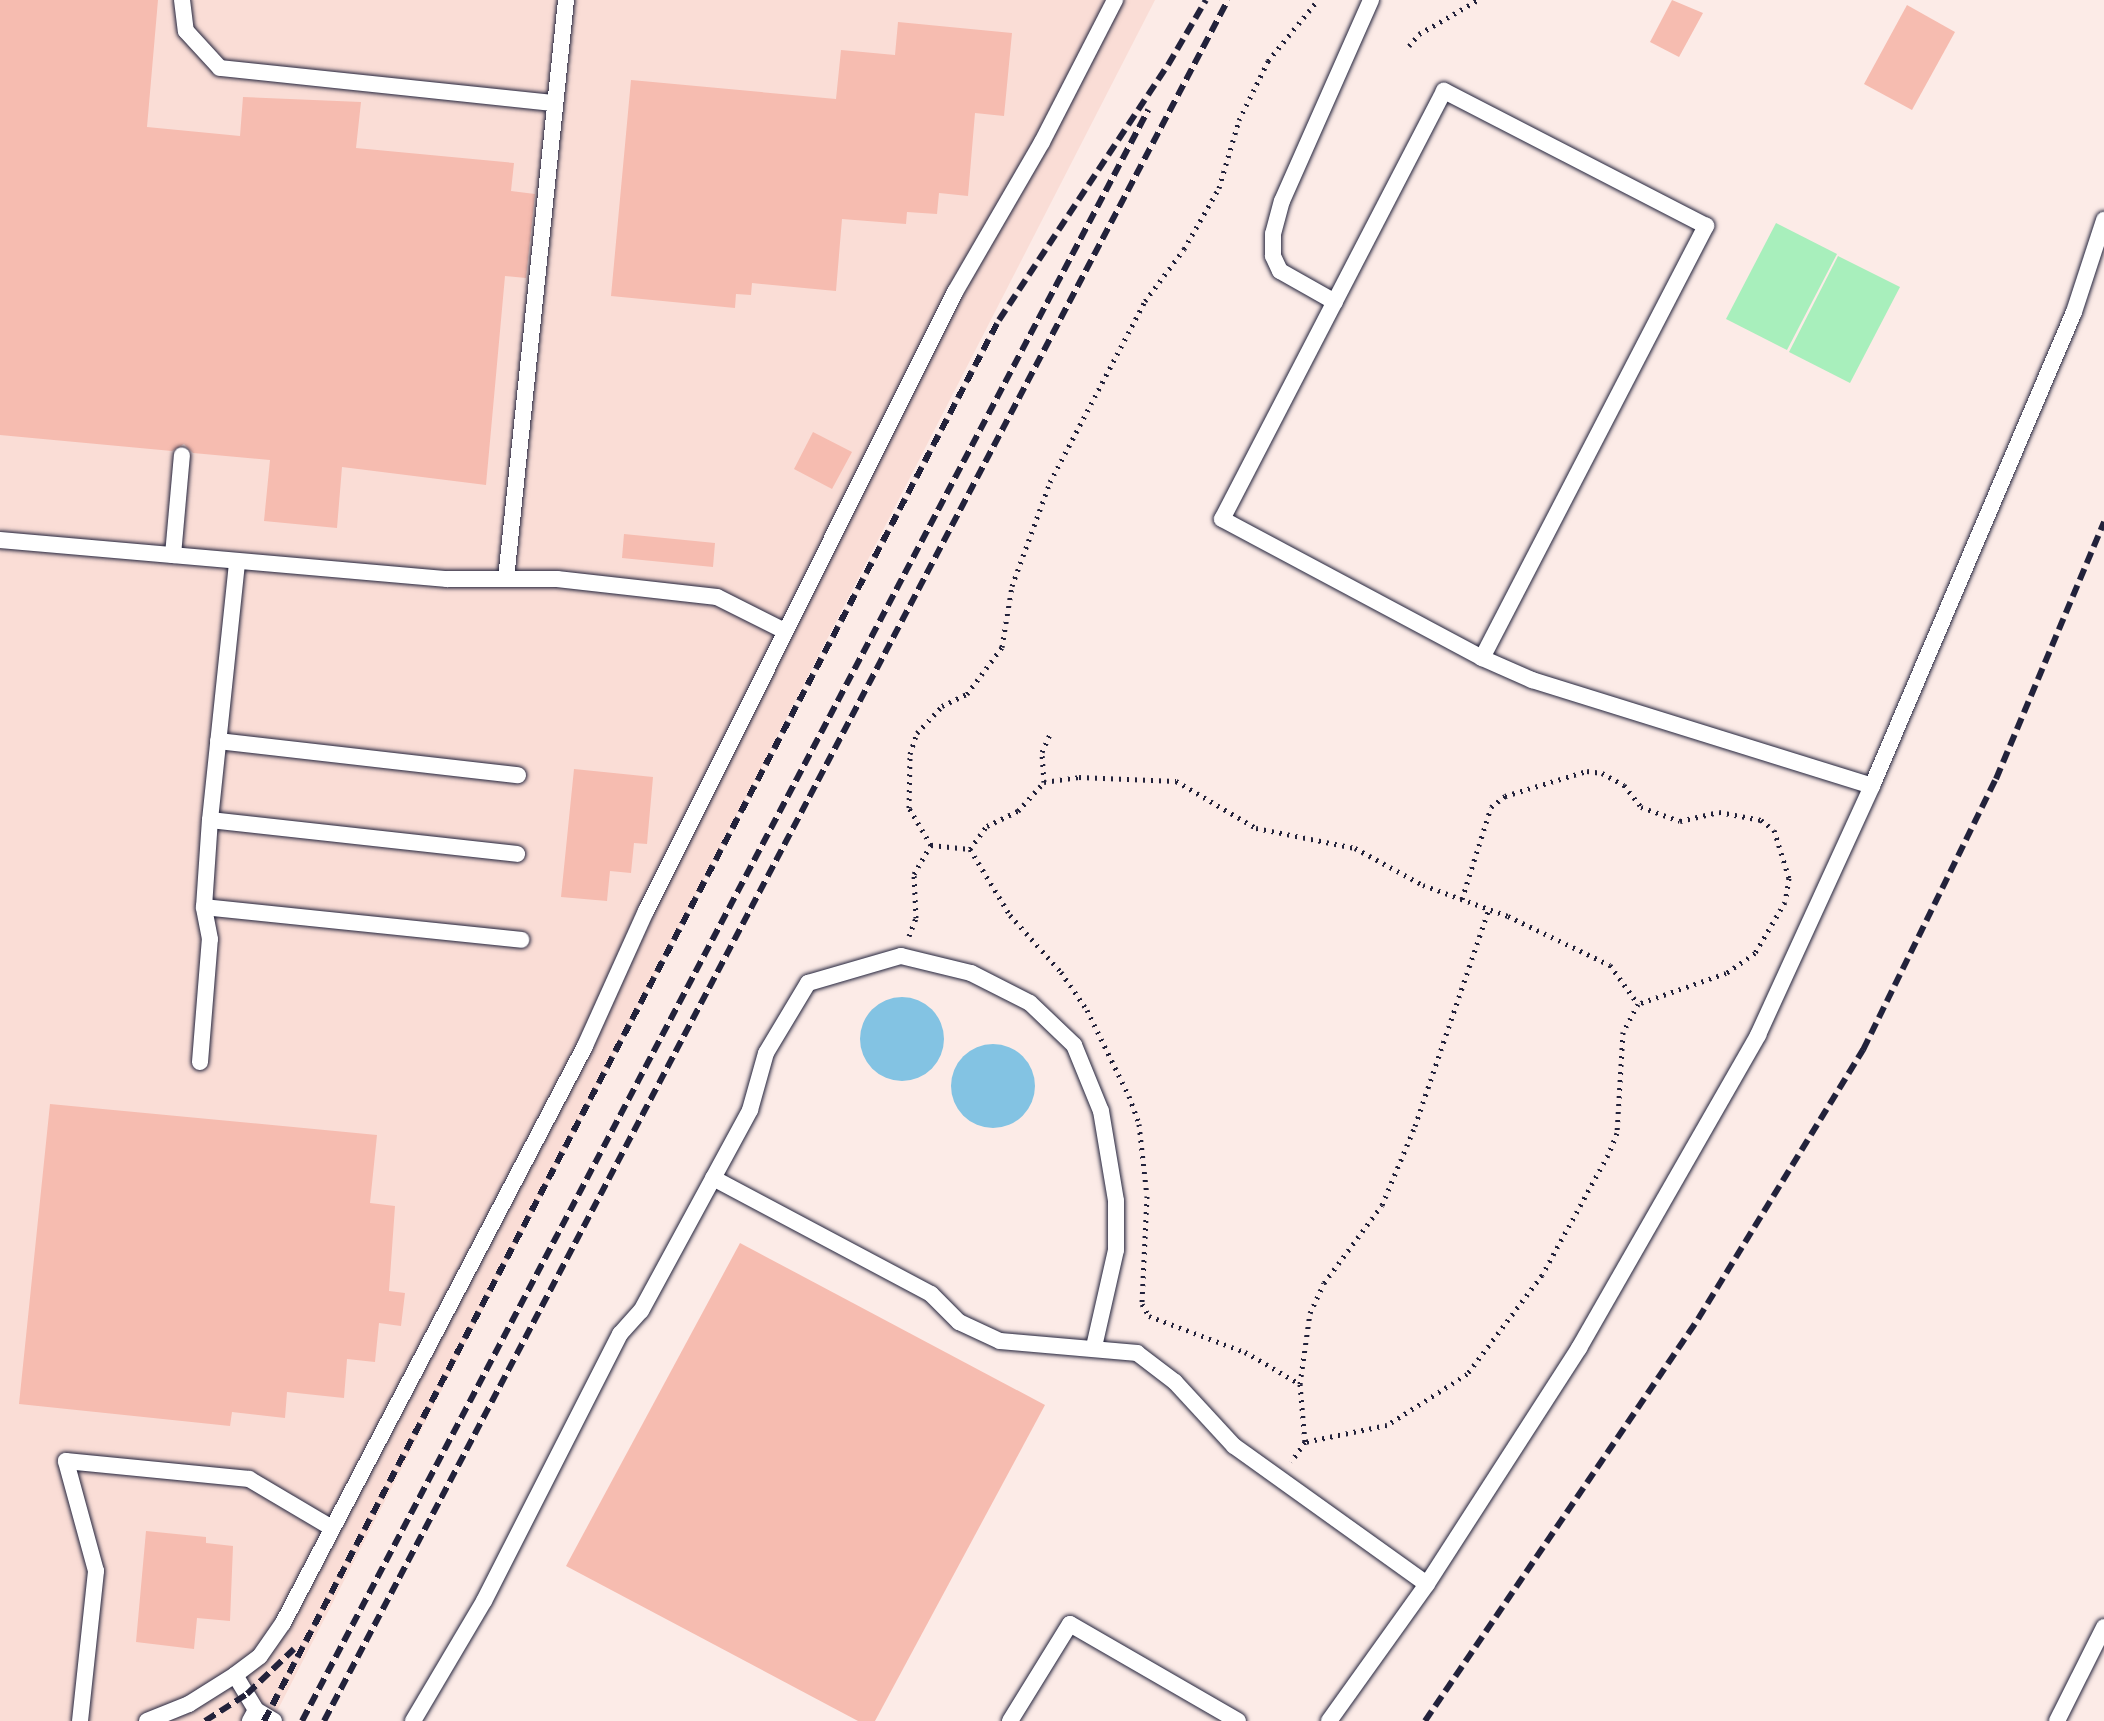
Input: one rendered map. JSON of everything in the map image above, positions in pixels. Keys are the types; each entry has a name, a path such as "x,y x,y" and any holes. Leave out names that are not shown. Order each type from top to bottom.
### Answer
{"lane":[{"path":"182,0 186,31 220,68 552,103"},
{"path":"506,579 548,184 552,103 566,0"},
{"path":"147,1721 189,1704 235,1675 260,1656 283,1623 585,1046 646,911 955,292 1042,142 1115,0"},
{"path":"1335,302 1280,271 1273,256 1273,234 1282,201 1371,0"},
{"path":"1482,658 1706,226 1444,91 1222,519 1482,658 1532,680 1872,786"},
{"path":"1329,1721 1427,1584 1579,1348 1758,1035 1872,786 2074,312 2104,220"},
{"path":"173,555 182,455"},
{"path":"0,540 717,597 785,631"},
{"path":"200,1062 210,939 204,907 210,820 237,561"},
{"path":"218,741 518,775"},
{"path":"210,820 517,854"},
{"path":"204,907 521,940"},
{"path":"413,1721 484,1601 620,1334 641,1311 750,1110 766,1053 808,983 901,956 971,973 1030,1003 1074,1045 1101,1111 1116,1201 1116,1250 1094,1347"},
{"path":"713,1178 931,1294 959,1322 1000,1341 1137,1353 1175,1382 1234,1446 1427,1584"},
{"path":"80,1721 96,1571 66,1461 249,1479 332,1528"},
{"path":"1010,1721 1070,1624 1238,1721"},
{"path":"2057,1721 2104,1627"},
{"path":"235,1675 253,1716 274,1721"}],"path":[{"path":"931,845 909,808 908,776 917,733 934,712 967,694 1002,647 1016,573 1057,468 1145,301 1184,249 1219,188 1239,120 1268,61 1318,0"},
{"path":"1409,46 1419,34 1478,0"},
{"path":"1044,782 1042,752 1051,732"},
{"path":"1305,1442 1387,1425 1435,1399 1477,1362 1542,1275 1608,1155 1617,1133 1623,1032 1638,1004 1726,973 1755,953 1785,902 1789,878 1774,830 1761,820 1719,812 1680,821 1641,807 1624,785 1602,773 1587,771 1505,796 1491,807 1462,899"},
{"path":"970,849 987,826 1018,811 1044,782 1079,777 1176,781 1256,828 1355,848 1423,885 1489,909 1610,965 1638,1004"},
{"path":"931,845 970,849"},
{"path":"901,956 916,918 914,874 931,845"},
{"path":"970,849 1010,915 1061,972 1087,1010 1129,1096 1139,1124 1147,1196 1142,1304 1149,1316 1231,1346 1300,1384"},
{"path":"1279,1479 1305,1442 1300,1384 1310,1313 1324,1283 1382,1205 1415,1126 1489,909"}],"shaded area":[{"path":"0,0 1155,0 272,1721 0,1721"}],"green space":[{"path":"1776,223 1837,254 1787,350 1726,319"},
{"path":"1838,256 1900,287 1850,383 1789,352"}],"water":[{"path":"902,997 925,1004 937,1016 944,1039 937,1062 925,1074 902,1081 879,1074 867,1062 860,1039 867,1016 879,1004"},
{"path":"993,1044 1009,1047 1028,1063 1035,1086 1032,1102 1016,1121 993,1128 977,1125 958,1109 951,1086 954,1070 970,1051"}],"building":[{"path":"0,0 158,0 147,127 240,136 243,97 361,102 356,148 514,163 511,191 535,194 526,278 505,276 486,485 342,467 337,528 264,521 270,460 193,453 184,444 172,451 0,435"},
{"path":"1672,0 1703,13 1679,57 1650,42"},
{"path":"1907,5 1955,32 1912,110 1864,84"},
{"path":"898,22 1012,33 1004,116 975,113 968,196 939,193 937,214 907,212 906,224 842,219 836,291 752,283 751,295 736,294 735,308 611,296 631,80 836,99 841,50 895,55"},
{"path":"813,432 852,452 832,489 794,469"},
{"path":"624,534 715,543 713,567 622,558"},
{"path":"574,769 653,777 647,844 634,843 631,873 610,871 607,901 561,897"},
{"path":"50,1104 377,1135 370,1203 395,1206 389,1291 405,1293 401,1326 379,1323 375,1362 347,1359 344,1398 287,1392 285,1418 232,1412 230,1426 19,1404"},
{"path":"740,1243 1045,1405 875,1721 858,1721 566,1566"},
{"path":"146,1531 206,1537 206,1543 233,1546 230,1621 197,1618 194,1649 136,1642"}],"railway":[{"path":"264,1721 999,320 1168,65 1206,0"},
{"path":"324,1721 1228,0"},
{"path":"302,1721 1148,110"},
{"path":"1425,1721 1698,1319 1863,1050 1996,779 2104,522"},
{"path":"205,1721 247,1694 294,1649"}]}
